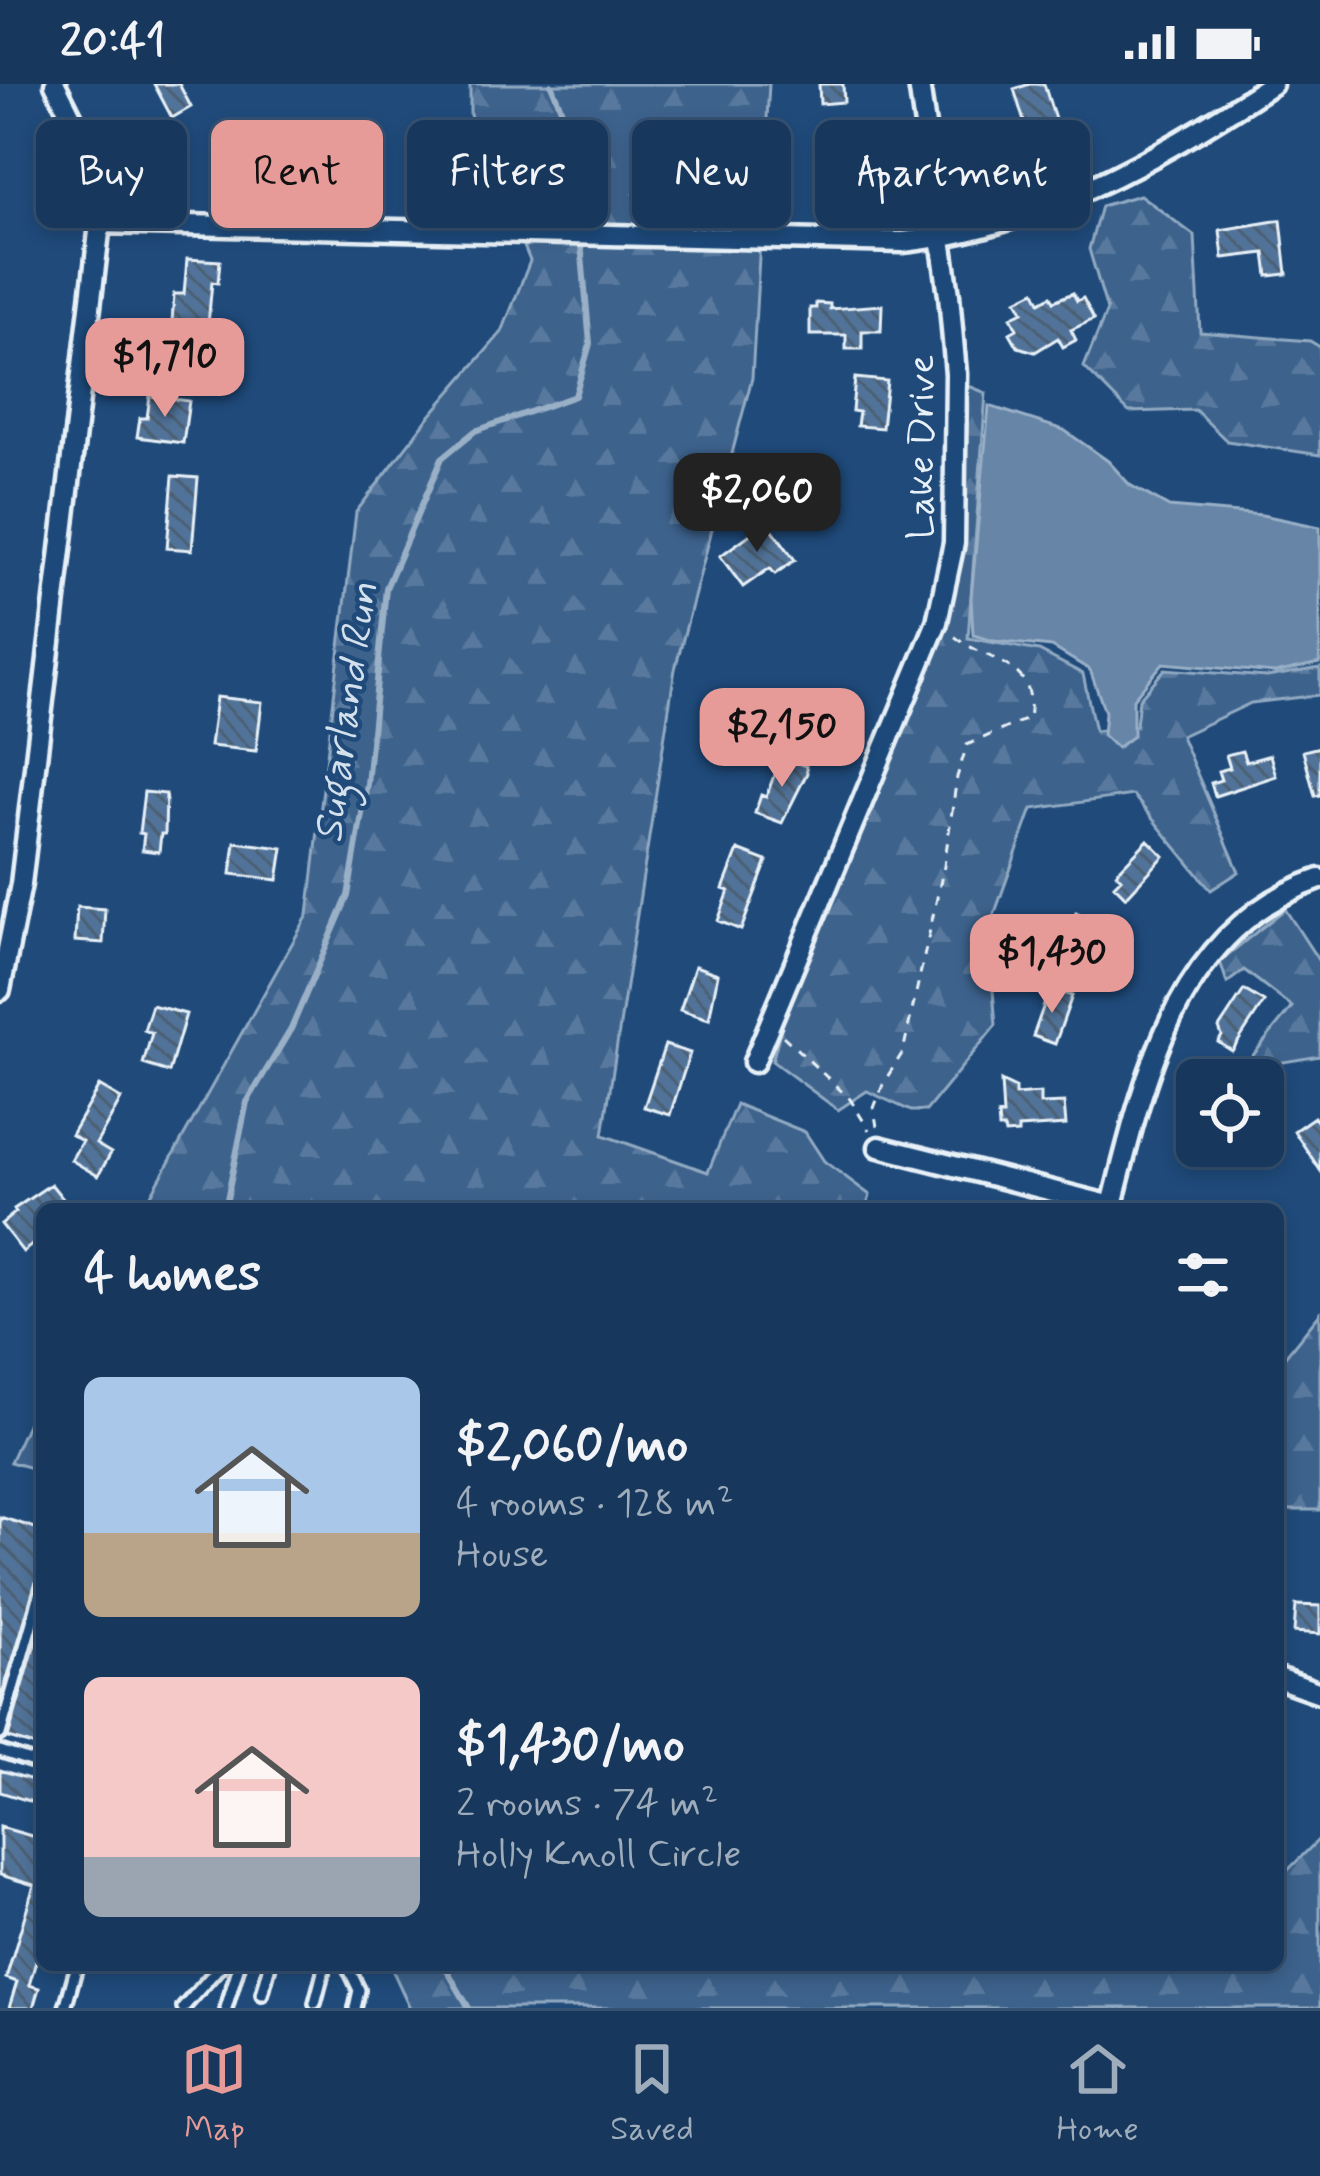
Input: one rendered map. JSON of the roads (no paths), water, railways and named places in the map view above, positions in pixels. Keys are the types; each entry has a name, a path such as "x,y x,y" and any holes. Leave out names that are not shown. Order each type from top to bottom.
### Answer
{"street":[{"path":"55,84 70,120"},
{"name":"Lake Drive","path":"754,1062 938,622 954,543 958,408 949,295 919,84"},
{"path":"187,225 903,242 940,238 1019,214 1127,171 1194,136 1272,84"},
{"path":"0,990 21,884 99,228"},
{"path":"1113,1203 1155,1050 1183,992 1223,940 1247,918 1320,879"},
{"path":"879,1147 1093,1203"},
{"path":"1284,1680 1320,1694"}],"lane":[{"path":"0,1734 36,1608"},
{"path":"0,1751 36,1763"},
{"path":"65,2008 75,1971"},
{"path":"183,2008 216,1971"},
{"path":"226,2008 236,1971"},
{"path":"262,1994 268,1971"},
{"path":"315,2003 323,1971"},
{"path":"350,1971 358,1990 355,2008"}],"waterway":[{"name":"Sugarland Run","path":"226,1203 247,1102 291,1029 348,896 367,784 386,588 442,458 475,431 575,396 590,344 571,133 551,84"},
{"name":"Sugarland Run","path":"447,1971 469,2008"}]}
